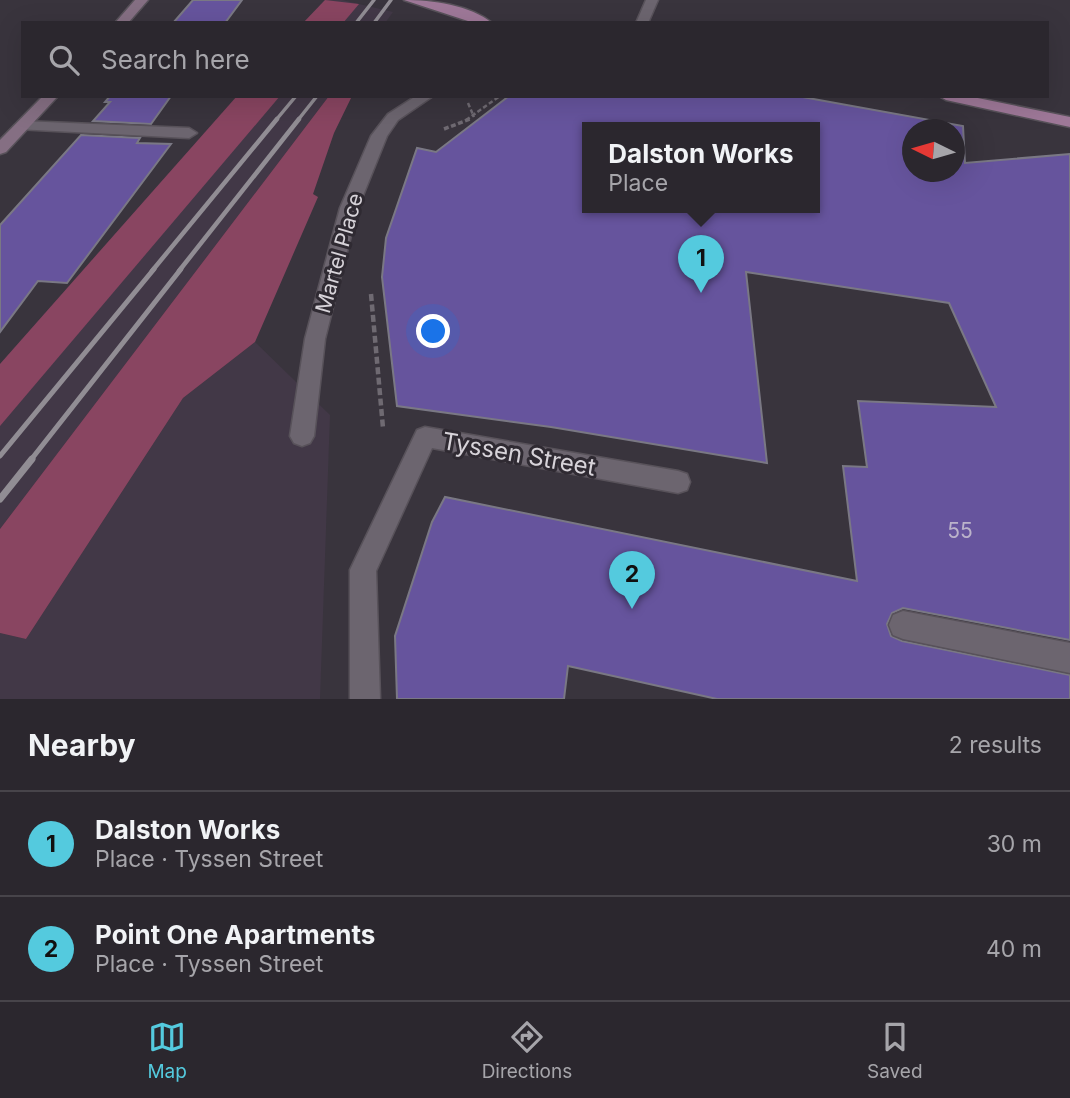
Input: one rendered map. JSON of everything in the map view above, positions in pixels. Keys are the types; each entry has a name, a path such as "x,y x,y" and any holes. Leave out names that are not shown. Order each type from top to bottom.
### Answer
{"main road":[{"path":"410,0 453,10 481,21"},
{"path":"956,98 1070,122"}],"street":[{"path":"123,21 142,0"},
{"path":"643,21 652,0"},
{"path":"0,149 49,98"},
{"name":"Martel Place","path":"302,436 315,339 349,208 367,160 380,136 393,117 423,98"},
{"path":"22,126 189,133"},
{"name":"Tyssen Street","path":"365,699 363,570 425,437 678,482"},
{"path":"903,625 1070,658"}],"path":[{"path":"441,131 474,117 498,98"},
{"path":"468,103 474,117"},
{"path":"370,282 383,430"}],"shaded area":[{"path":"325,0 342,0 393,12 386,21 305,21"},
{"path":"325,0 359,4 345,21 305,21"},
{"path":"235,98 327,98 0,529 0,364"},
{"path":"235,98 278,98 0,426 0,364"},
{"path":"327,98 351,98 334,133 313,194 318,197 255,342 183,398 26,639 0,633 0,529"},
{"path":"255,342 330,415 320,699 0,699 0,633 26,639 183,398"}],"building":[{"path":"193,0 242,0 226,21 175,21"},
{"path":"108,98 170,98 151,124 93,121 110,102 105,102"},
{"path":"506,98 808,98 924,119 902,119 902,182 965,182 965,163 1070,154 1070,640 903,608 892,613 887,624 891,636 902,641 1070,675 1070,699 717,699 568,666 564,699 397,699 395,636 432,522 445,497 857,581 843,466 867,467 858,401 996,407 949,303 746,272 767,463 551,427 397,406 382,277 386,238 417,148 436,152"},
{"path":"81,135 140,138 137,143 171,144 67,283 38,281 0,332 0,225"}],"railway":[{"path":"358,21 374,0"},
{"path":"375,21 391,0"},
{"path":"276,120 294,98"},
{"path":"298,120 315,98"},
{"path":"152,271 277,119"},
{"path":"179,271 299,119"},
{"path":"0,456 154,269"},
{"path":"30,461 181,269"},
{"path":"0,499 32,459"}],"place":[{"name":"Dalston Works","path":"701,293"},
{"name":"Point One Apartments","path":"632,609"}]}
